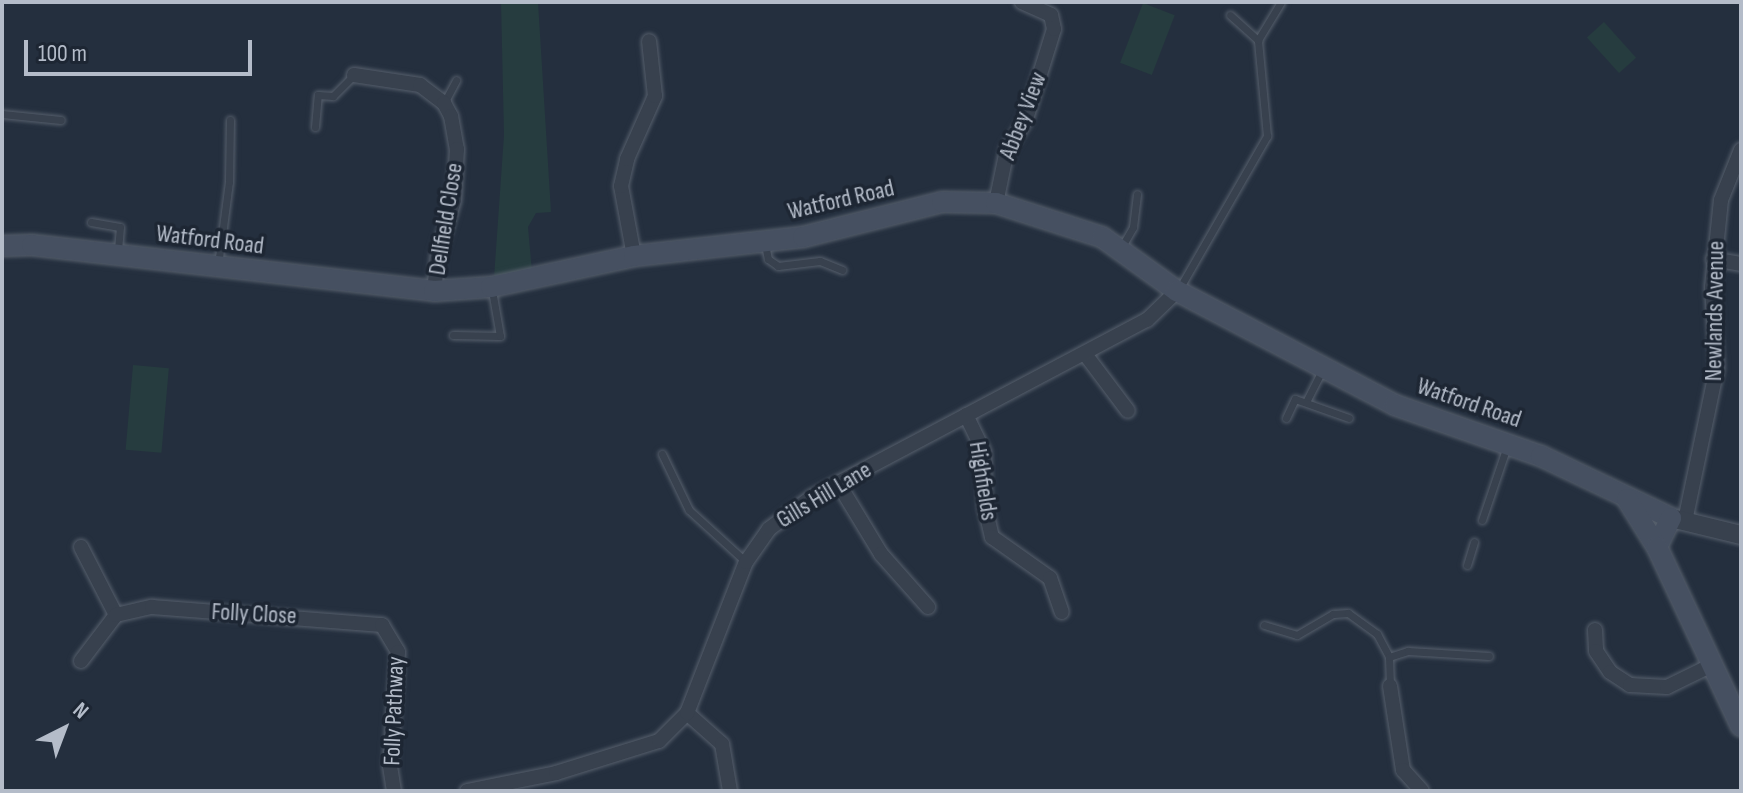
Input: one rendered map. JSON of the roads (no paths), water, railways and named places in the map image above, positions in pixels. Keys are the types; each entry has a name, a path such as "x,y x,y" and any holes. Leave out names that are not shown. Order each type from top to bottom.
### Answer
{"main road":[{"name":"Watford Road","path":"2,246 118,254 434,291 491,287 634,256 764,242 942,202 996,203 1086,230 1121,248 1177,291 1395,405 1508,443 1678,520"},
{"path":"1627,499 1657,547 1741,726"},
{"path":"1657,547 1678,520"}],"street":[{"name":"Abbey View","path":"996,203 1007,150 1026,119 1054,29 1051,15 1022,2"},
{"path":"634,256 621,186 627,159 655,96 649,41"},
{"path":"354,75 420,85 444,103"},
{"name":"Dellfield Close","path":"434,291 456,182 457,149 444,103"},
{"name":"Newlands Avenue","path":"1678,520 1717,368 1713,259 1723,191 1741,150"},
{"path":"1713,259 1741,264"},
{"name":"Gills Hill Lane","path":"467,791 640,749 674,730 687,713 746,562 769,529 838,483 1147,320 1177,291"},
{"path":"1085,354 1128,411"},
{"name":"Highfields","path":"966,415 984,452 985,507 992,537 1050,578 1062,612"},
{"path":"838,483 881,554 928,607"},
{"path":"1678,520 1741,535"},
{"path":"81,547 116,615 81,661"},
{"name":"Folly Close","path":"116,615 152,607 370,620 389,632"},
{"path":"1595,630 1596,651 1610,672 1630,685 1667,687 1712,665"},
{"name":"Folly Pathway","path":"389,632 398,652 390,766 394,791"},
{"path":"1390,686 1403,770 1422,791"},
{"path":"687,713 722,744 730,791"}],"lane":[{"path":"1177,291 1267,136 1258,40 1281,2"},
{"path":"1230,15 1258,40"},
{"path":"315,127 318,95 333,96 354,75"},
{"path":"444,103 456,80"},
{"path":"2,114 61,120"},
{"path":"218,267 229,182 230,120"},
{"path":"1121,248 1133,227 1137,194"},
{"path":"91,222 120,227 118,254"},
{"path":"764,242 768,259 778,266 820,261 842,270"},
{"path":"453,335 500,336 491,287"},
{"path":"1307,400 1324,367"},
{"path":"1286,418 1295,399 1307,400 1349,418"},
{"path":"1482,520 1508,443"},
{"path":"662,454 689,510 746,562"},
{"path":"1467,565 1474,542"},
{"path":"1264,625 1297,635 1333,614 1348,613 1366,622 1389,657 1390,686"},
{"path":"1389,657 1408,651 1489,656"}]}
